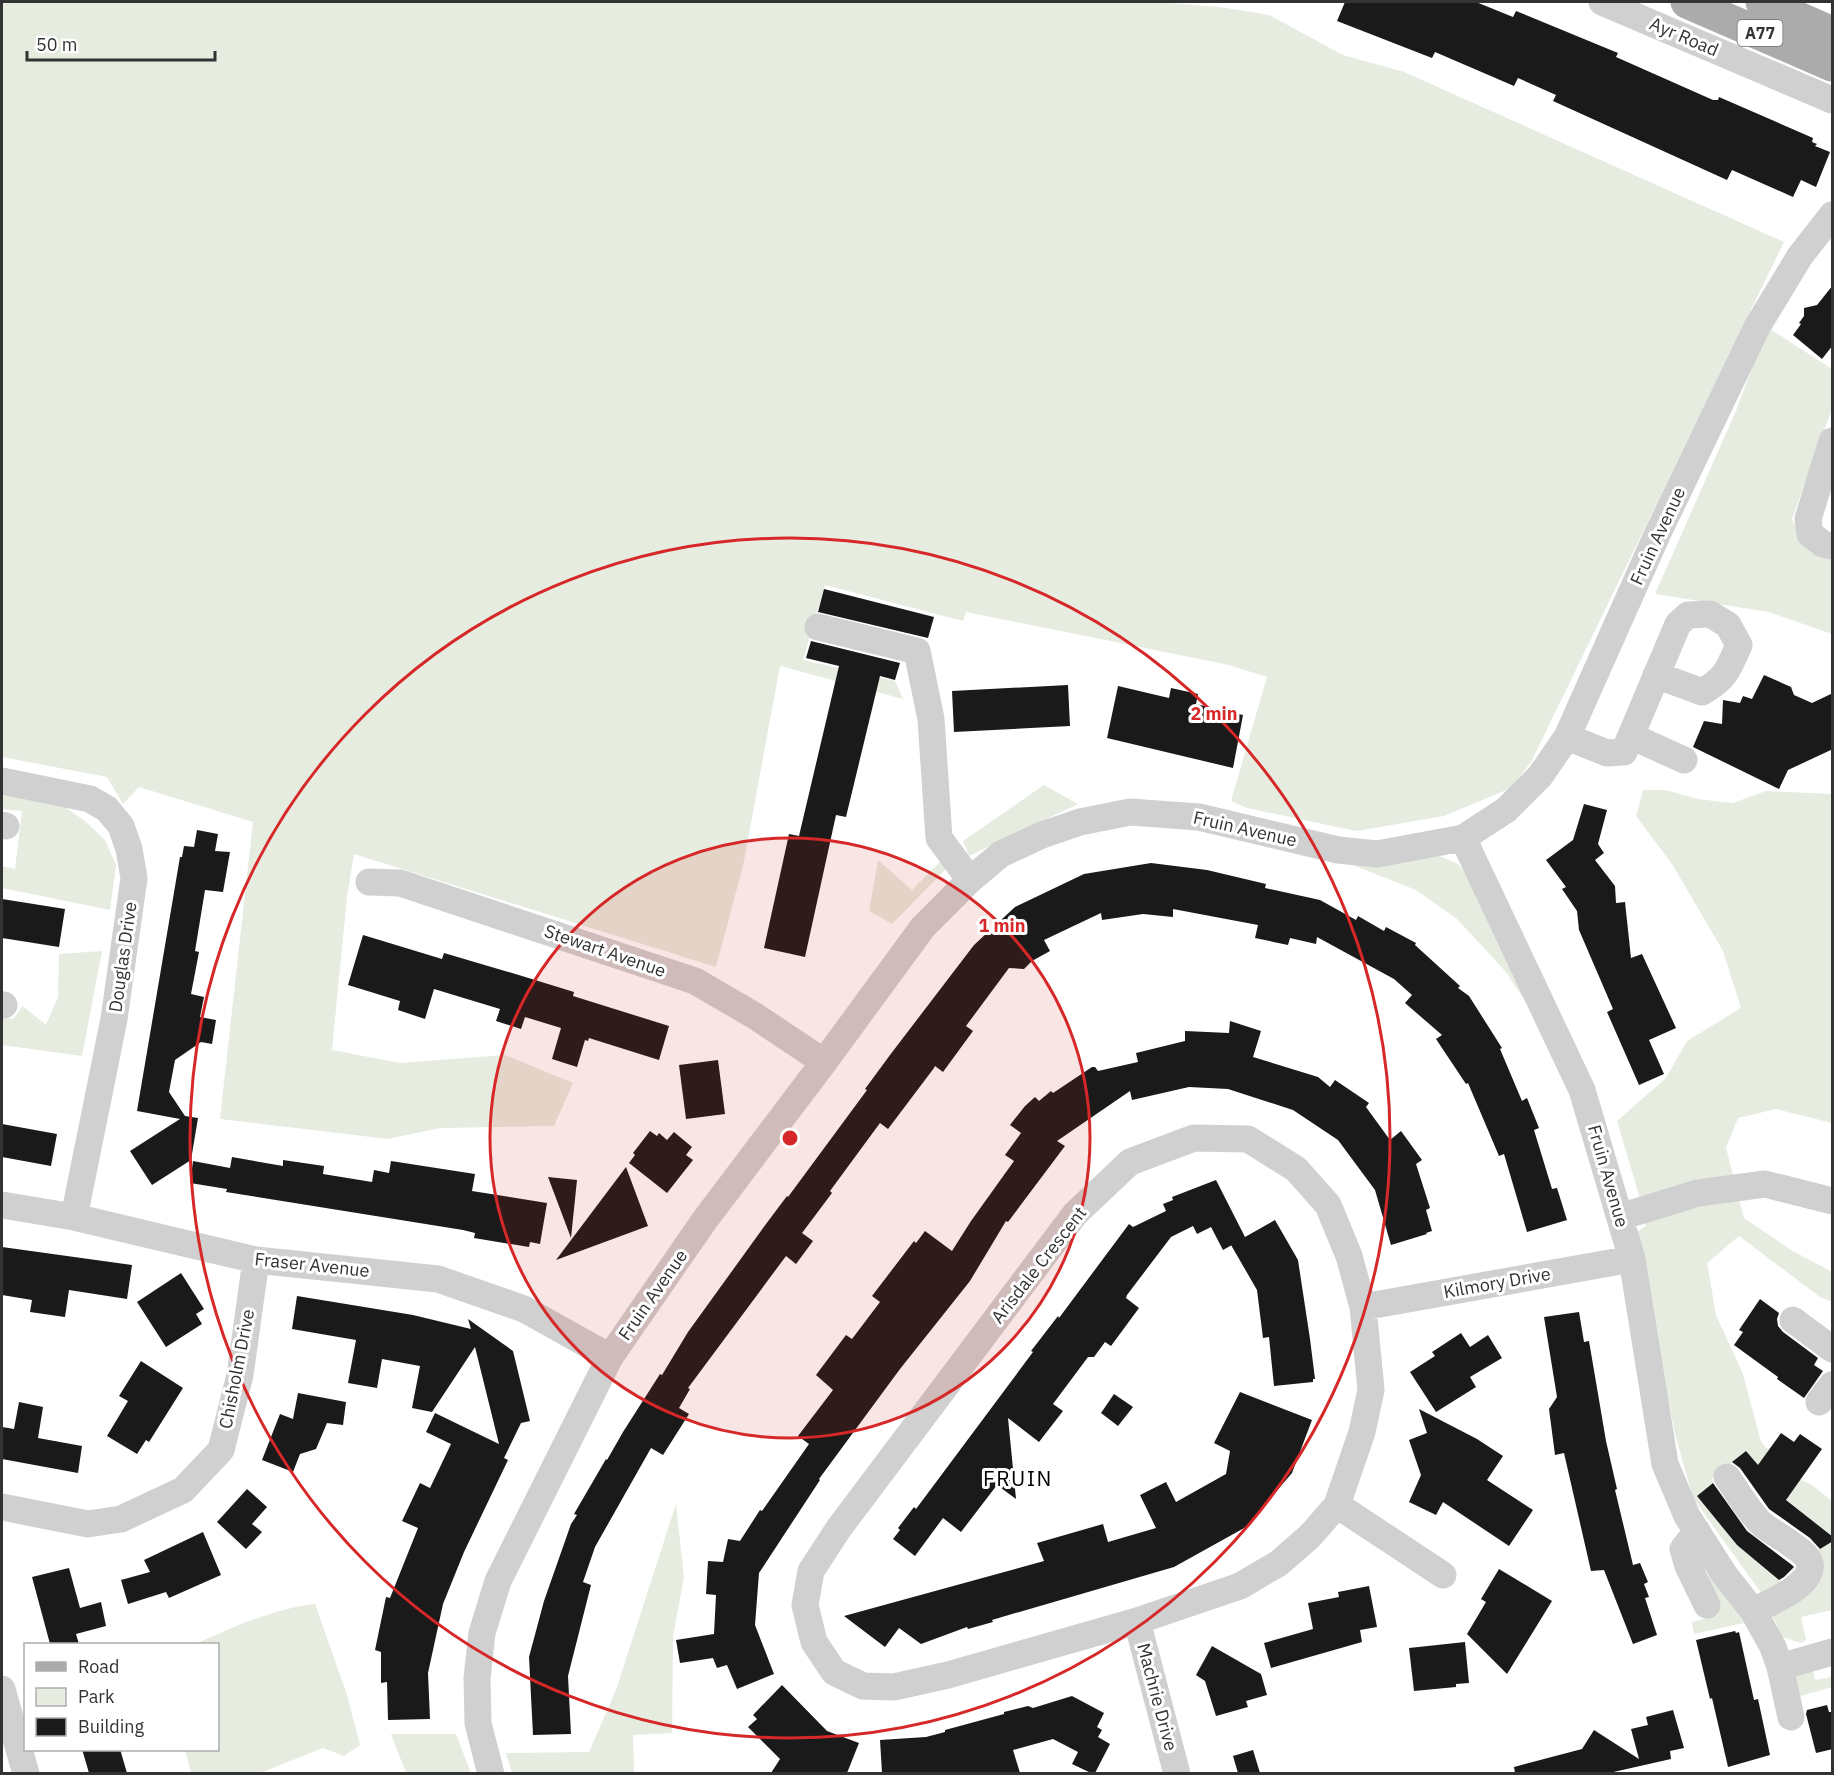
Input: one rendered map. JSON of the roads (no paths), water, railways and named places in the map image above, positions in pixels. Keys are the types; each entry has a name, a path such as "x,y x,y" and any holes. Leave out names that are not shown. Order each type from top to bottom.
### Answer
{"main road":[{"name":"Ayr Road","path":"1687,2 1833,65"},
{"name":"A77","path":"1762,2 1833,33"}],"street":[{"name":"Ayr Road","path":"1602,2 1833,100"},
{"name":"Fruin Avenue","path":"491,1773 478,1723 477,1678 482,1633 498,1581 610,1357 704,1221 923,927 970,880 1001,854 1080,822 1130,812 1199,817 1338,850 1377,854 1463,838 1506,810 1540,776 1567,737 1657,535 1757,327 1800,256 1833,215"},
{"path":"1833,441 1808,519 1810,534 1823,544 1833,546"},
{"path":"818,627 917,651 931,719 939,838 970,880"},
{"path":"1567,737 1607,753 1624,752 1656,675"},
{"path":"1631,736 1684,760"},
{"name":"Douglas Drive","path":"2,781 90,799 107,809 121,826 131,858 134,878 114,1019 74,1217"},
{"name":"Fruin Avenue","path":"1463,838 1582,1090 1632,1259 1665,1464 1687,1516 1724,1574 1753,1611 1773,1647 1791,1717"},
{"name":"Stewart Avenue","path":"369,882 400,884 695,981 824,1062"},
{"name":"Arisdale Crescent","path":"1194,1138 1248,1139 1258,1145 1296,1169 1328,1205 1349,1256 1363,1307 1371,1390 1362,1432 1337,1505 1310,1536 1279,1563 1240,1586 1137,1621 948,1675 894,1687 863,1686 834,1672 813,1642 805,1605 811,1571 839,1528 1075,1214 1130,1162 1194,1138"},
{"path":"1620,1217 1698,1193 1765,1184 1833,1201"},
{"name":"Fraser Avenue","path":"2,1205 74,1217 256,1260 438,1279 524,1309 610,1357"},
{"name":"Kilmory Drive","path":"1363,1307 1632,1259"},
{"name":"Chisholm Drive","path":"2,1507 88,1524 121,1519 183,1490 221,1450 240,1375 256,1260"},
{"path":"1793,1320 1833,1349"},
{"path":"1727,1477 1761,1523 1806,1556 1810,1567 1807,1579 1753,1611"},
{"path":"1337,1505 1443,1575"},
{"path":"1697,1531 1683,1549 1688,1566 1707,1605"},
{"name":"Machrie Drive","path":"1137,1621 1177,1773"},
{"path":"1780,1667 1833,1652"},
{"path":"2,1689 26,1773"}],"district":[{"name":"FRUIN","path":"1018,1479"}]}
